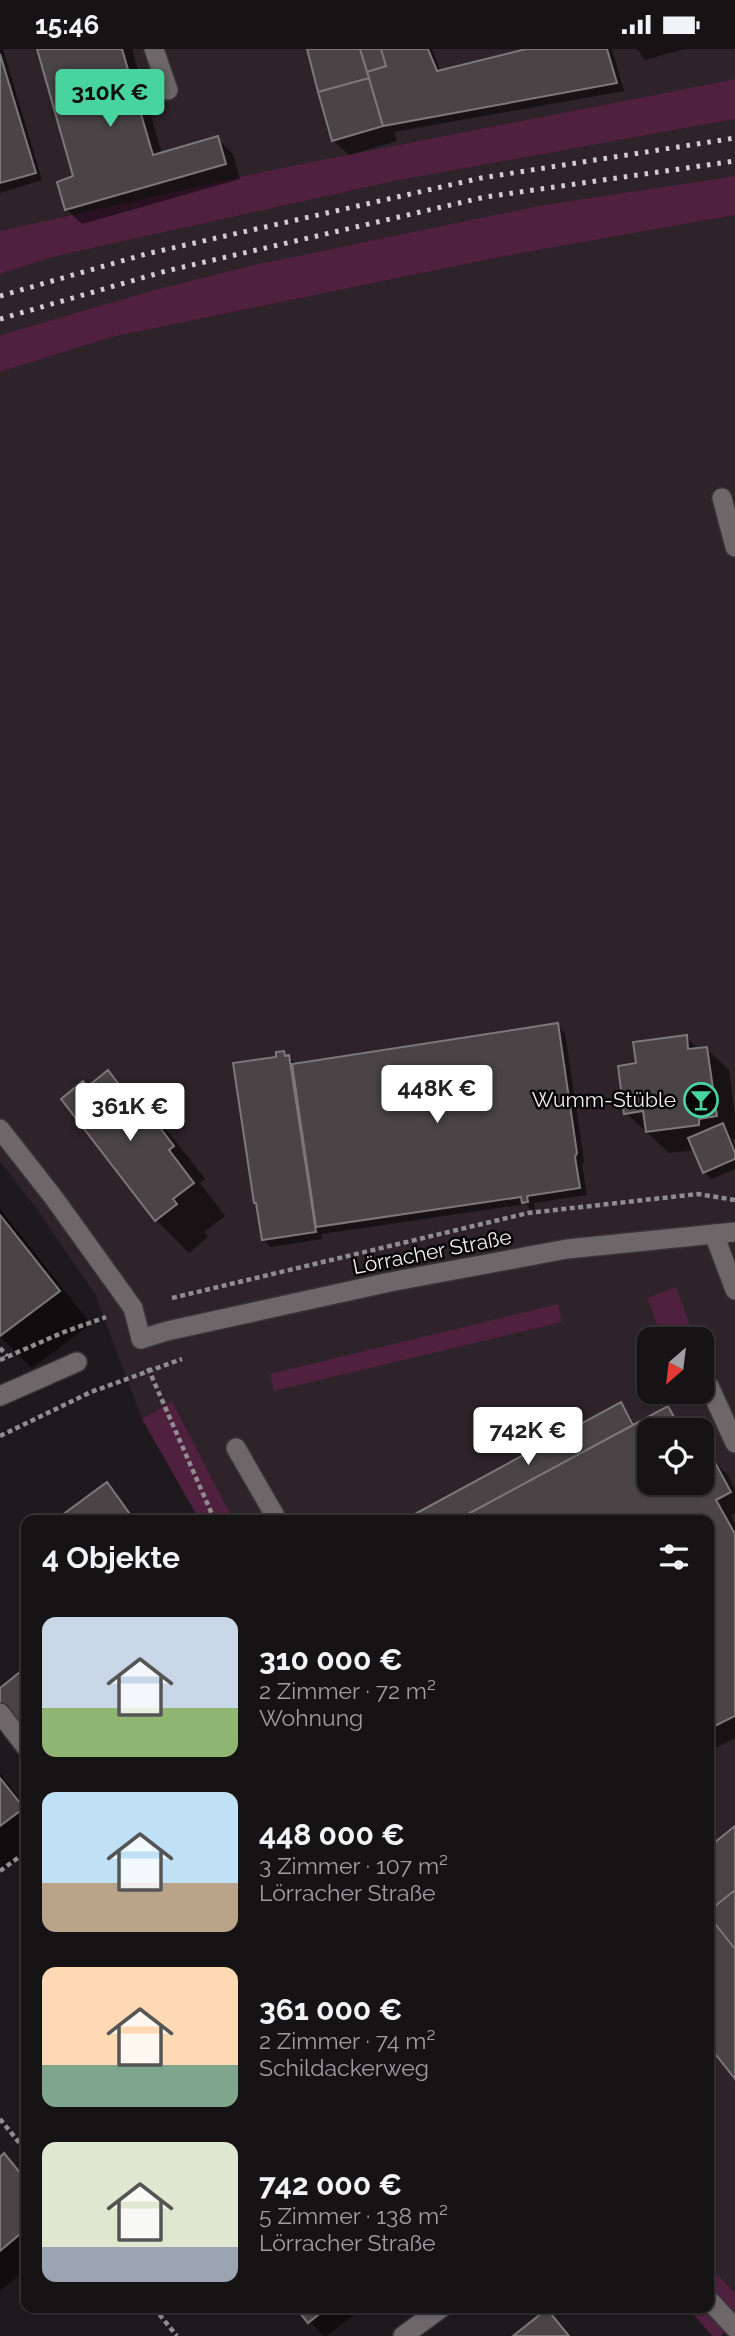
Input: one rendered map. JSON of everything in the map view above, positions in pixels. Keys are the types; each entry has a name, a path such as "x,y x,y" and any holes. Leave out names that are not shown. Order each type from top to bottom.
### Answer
{"street":[{"path":"154,49 168,90"},
{"path":"722,498 735,547"},
{"path":"0,1129 54,1198 133,1308"},
{"name":"Lörracher Straße","path":"133,1308 141,1339 390,1282 567,1249 735,1232"},
{"path":"714,1234 735,1290"},
{"path":"0,1396 77,1362"},
{"path":"714,1397 735,1443"},
{"path":"236,1448 275,1515"},
{"path":"0,1713 21,1740"},
{"path":"714,2305 735,2328"},
{"path":"403,2336 434,2313"}],"path":[{"path":"0,1360 64,1332 133,1308 528,1213 698,1193 735,1200"},
{"path":"0,1348 6,1356"},
{"path":"0,1436 91,1392 185,1358"},
{"path":"148,1370 212,1515"},
{"path":"0,1871 21,1856"},
{"path":"0,2119 21,2145"},
{"path":"158,2313 177,2336"}],"shaded area":[{"path":"0,49 735,49 735,79 285,167 0,231"},
{"path":"735,79 735,119 395,181 52,257 0,274 0,231 285,167"},
{"path":"735,119 735,176 543,205 253,265 154,290 0,335 0,274 51,257 395,181"},
{"path":"735,176 735,215 500,257 112,337 0,372 0,335 154,290 253,265 543,205"},
{"path":"735,215 735,2293 714,2271 714,1515 231,1515 172,1401 142,1419 95,1294 0,1161 0,372 112,337 500,257"},
{"path":"676,1287 691,1327 658,1327 647,1298"},
{"path":"558,1304 562,1322 274,1391 270,1374"},
{"path":"172,1401 231,1515 197,1515 142,1419"},
{"path":"714,2271 735,2293 735,2324 721,2336 712,2336 692,2313 714,2313"}],"building":[{"path":"37,49 122,49 153,155 218,136 226,164 65,210 57,182 73,176"},
{"path":"307,49 360,49 369,78 318,92"},
{"path":"360,49 381,49 386,66 367,72"},
{"path":"381,49 428,49 437,71 526,49 607,49 617,83 383,126 367,72 386,66"},
{"path":"0,54 36,173 0,183"},
{"path":"369,78 383,126 332,141 318,92"},
{"path":"558,1023 580,1188 527,1196 528,1202 522,1203 521,1197 316,1227 292,1064"},
{"path":"687,1035 688,1049 707,1047 717,1116 699,1119 699,1125 646,1132 643,1111 624,1114 618,1066 636,1063 633,1042"},
{"path":"284,1051 285,1056 289,1055 316,1232 262,1240 233,1063 276,1057 276,1052"},
{"path":"108,1070 133,1103 138,1099 174,1146 169,1150 194,1183 173,1199 177,1204 155,1221 61,1099 83,1081 87,1087"},
{"path":"723,1123 735,1159 703,1173 688,1138"},
{"path":"0,1215 60,1291 0,1336"},
{"path":"621,1402 633,1425 466,1515 413,1515"},
{"path":"668,1406 674,1418 646,1418"},
{"path":"637,1423 637,1495 714,1495 714,1461 731,1492 716,1500 735,1534 735,1716 714,1726 714,1515 466,1515"},
{"path":"107,1482 131,1515 62,1515"},
{"path":"21,1671 21,1728 0,1701 0,1688"},
{"path":"0,1778 21,1804 21,1810 0,1826"},
{"path":"735,1826 735,1890 714,1907 714,1843"},
{"path":"735,1890 735,1949 714,1922 714,1907"},
{"path":"714,1922 735,1949 735,2079 714,2052"},
{"path":"4,2153 21,2174 21,2233 0,2251 0,2157"},
{"path":"300,2313 321,2313 308,2323"},
{"path":"542,2313 550,2313 569,2336 513,2336"}],"railway":[{"path":"0,296 146,254 481,178 735,138"},
{"path":"0,319 166,271 485,197 735,161"}],"place":[{"name":"Wumm-Stüble","path":"701,1100"}]}
